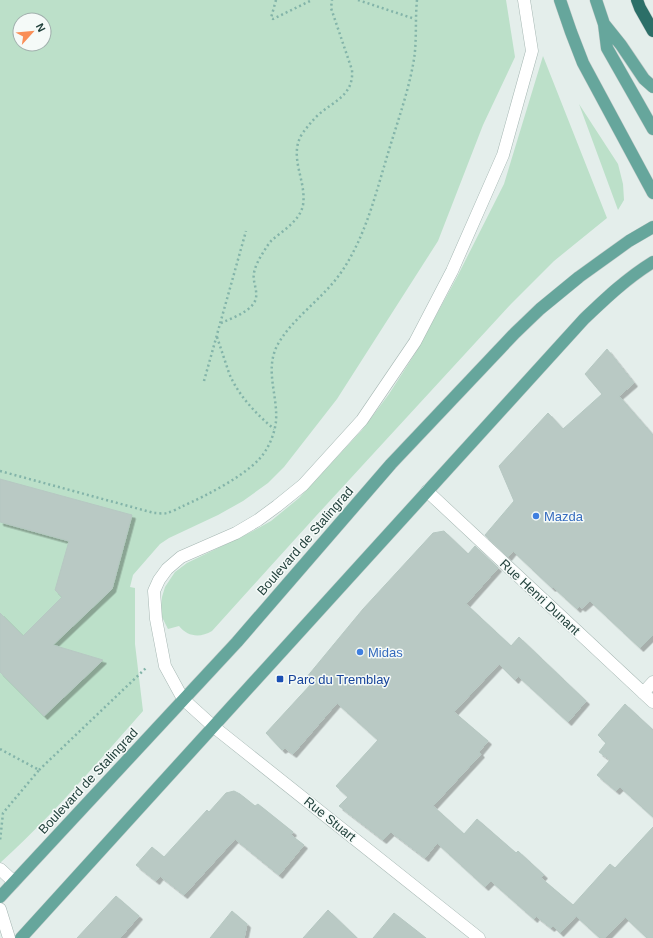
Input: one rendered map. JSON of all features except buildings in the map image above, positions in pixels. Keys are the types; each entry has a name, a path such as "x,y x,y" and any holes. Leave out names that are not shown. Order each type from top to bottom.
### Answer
{"highway":[{"path":"637,0 653,31"}],"main road":[{"path":"560,0 583,62 653,193"},
{"path":"596,0 604,24 607,48 653,129"},
{"path":"604,24 621,45 644,79 653,87"},
{"name":"Boulevard de Stalingrad","path":"0,897 237,642 391,464 515,333 540,309 579,277 630,241 653,227"},
{"path":"21,938 584,319 634,274 653,262"}],"street":[{"name":"Rue Stuart","path":"479,938 214,727 183,699 165,666 158,636 154,591 159,580 167,569 181,557 236,533 258,520 303,485 362,420 415,342 452,270 503,154 532,51 524,0"},
{"name":"Rue Henri Dunant","path":"427,491 653,702"},
{"path":"643,693 653,682"},
{"path":"0,869 14,882"},
{"path":"0,908 9,938"}],"path":[{"path":"276,0 271,18 273,19 312,0"},
{"path":"221,322 244,312 254,303 256,297 254,274 260,257 272,241 292,224 303,207 302,188 297,158 297,148 302,135 317,116 345,95 351,86 353,78 352,70 331,8 332,0"},
{"path":"358,0 415,19"},
{"path":"0,471 154,513 167,513 199,499 230,481 251,467 266,451 275,429 276,419 272,381 272,360 277,345 285,333 324,294 340,274 357,245 370,211 408,85 414,58 417,0"},
{"path":"204,380 246,232"},
{"path":"217,336 230,374 238,389 246,401 262,419 275,429"},
{"path":"0,841 3,813 39,770 147,667"},
{"path":"0,749 39,770"}],"green space":[{"path":"0,0 506,0 515,57 483,125 438,241 337,399 284,467 268,483 243,501 160,544 133,575 130,587 135,588 135,644 143,711 56,808 0,863"},
{"path":"543,56 607,218 554,261 511,304 212,631 203,635 194,635 186,632 179,626 168,629 162,617 162,597 165,587 175,572 187,563 271,521 299,498 362,430 389,394 416,352 457,277 504,184"},
{"path":"579,104 618,164 623,184 624,200 618,210"}],"place":[{"name":"Mazda","path":"536,516"},
{"name":"Midas","path":"360,652"},
{"name":"Parc du Tremblay","path":"280,679"}]}
